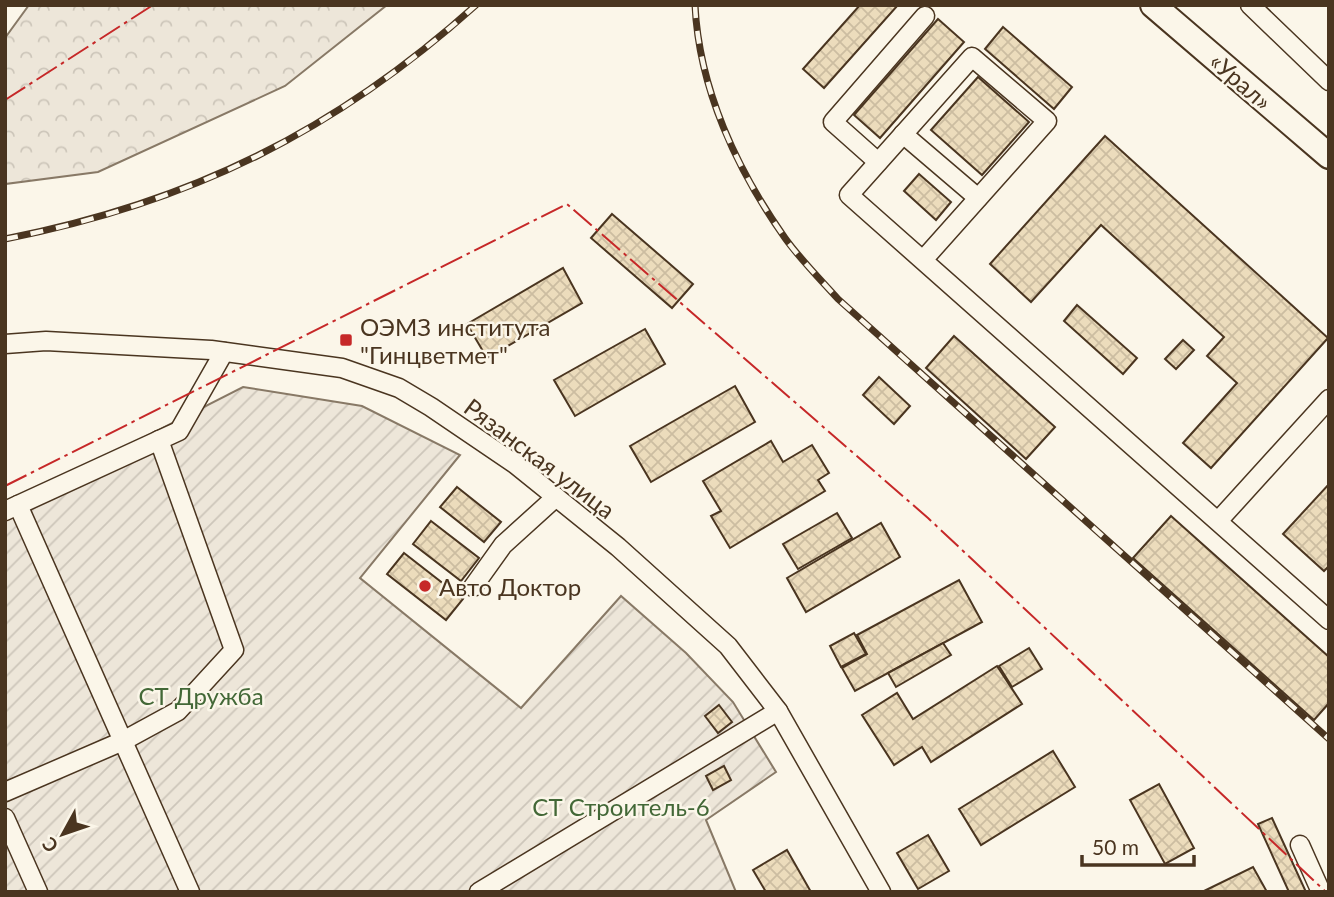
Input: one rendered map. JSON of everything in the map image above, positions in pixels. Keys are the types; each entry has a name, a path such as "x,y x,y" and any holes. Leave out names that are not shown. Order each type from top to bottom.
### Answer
{"highway":[{"name":"«Урал»","path":"1153,5 1329,156"}],"street":[{"path":"1251,5 1329,81"},
{"path":"878,162 833,122 925,16"},
{"path":"923,260 1047,121 972,57 849,195 1076,398 1219,520 1259,561 1329,620"},
{"path":"903,134 978,198"},
{"name":"Рязанская улица","path":"5,344 46,341 224,352 342,368 399,388 514,464 556,497 618,547 727,646 778,711 881,892"},
{"path":"190,892 123,741 11,508 179,431 224,352"},
{"path":"1219,520 1329,399"},
{"path":"5,792 123,741 178,711 234,650 159,440"},
{"path":"473,587 503,545 556,497"},
{"path":"479,892 778,711"},
{"path":"5,818 38,892"},
{"path":"1300,845 1321,892"}],"green space":[{"path":"29,5 387,5 285,86 98,172 5,184 5,38"},
{"name":"СТ Дружба","path":"243,387 362,406 460,455 360,578 521,708 621,596 686,653 733,702 776,772 706,820 736,892 5,892 5,508"}],"building":[{"path":"860,5 898,5 824,88 803,69"},
{"path":"938,19 964,42 880,138 854,115"},
{"path":"1003,27 1072,87 1054,109 985,49"},
{"path":"978,77 1029,122 982,175 931,130"},
{"path":"1105,136 1328,338 1211,468 1183,443 1237,383 1207,356 1224,337 1101,225 1031,302 990,264"},
{"path":"919,174 951,202 936,220 904,191"},
{"path":"612,214 693,284 672,308 591,238"},
{"path":"563,268 582,303 487,358 467,324"},
{"path":"1077,305 1137,358 1123,374 1064,321"},
{"path":"645,329 665,364 575,416 554,380"},
{"path":"954,336 1055,427 1026,459 926,368"},
{"path":"1183,340 1194,350 1176,369 1165,359"},
{"path":"879,377 910,406 894,424 863,395"},
{"path":"735,386 755,422 651,482 630,446"},
{"path":"771,441 783,462 812,445 829,473 818,480 825,491 730,548 711,516 721,511 703,481"},
{"path":"1329,484 1329,566 1324,571 1283,534"},
{"path":"457,487 501,522 484,542 440,507"},
{"path":"837,513 852,538 798,569 783,544"},
{"path":"1171,516 1329,657 1329,703 1314,720 1133,558"},
{"path":"431,521 479,558 461,581 413,544"},
{"path":"881,523 900,557 806,612 787,578"},
{"name":"Авто Доктор","path":"404,553 463,599 446,620 387,574"},
{"path":"959,580 982,622 855,691 842,668 867,654 857,635"},
{"path":"854,633 866,654 841,667 830,646"},
{"path":"943,643 951,655 896,687 888,673"},
{"path":"1029,648 1042,669 1012,687 999,666"},
{"path":"997,666 1022,704 931,762 922,747 894,765 862,715 897,693 913,719"},
{"path":"719,705 732,722 718,733 705,716"},
{"path":"1053,751 1075,787 981,845 959,809"},
{"path":"724,766 731,780 713,790 706,776"},
{"path":"1159,784 1194,848 1165,864 1130,800"},
{"path":"1272,818 1306,892 1289,892 1258,824"},
{"path":"928,835 949,871 918,889 897,853"},
{"path":"787,850 811,892 766,892 753,870"},
{"path":"1253,867 1267,892 1202,892"}],"railway":[{"path":"5,239 73,224 137,205 257,156 314,125 369,90 423,50 476,5"},
{"path":"695,5 704,67 736,157 768,212 804,261 838,299 1329,739"}],"power":[{"path":"5,100 153,5"},
{"path":"5,486 567,204 928,518 1326,892"}],"place":[{"name":"ОЭМЗ института \"Гинцветмет\"","path":"346,340"},
{"name":"Авто Доктор","path":"425,586"}],"park label":[{"name":"СТ Строитель-6","path":"621,806"}]}
